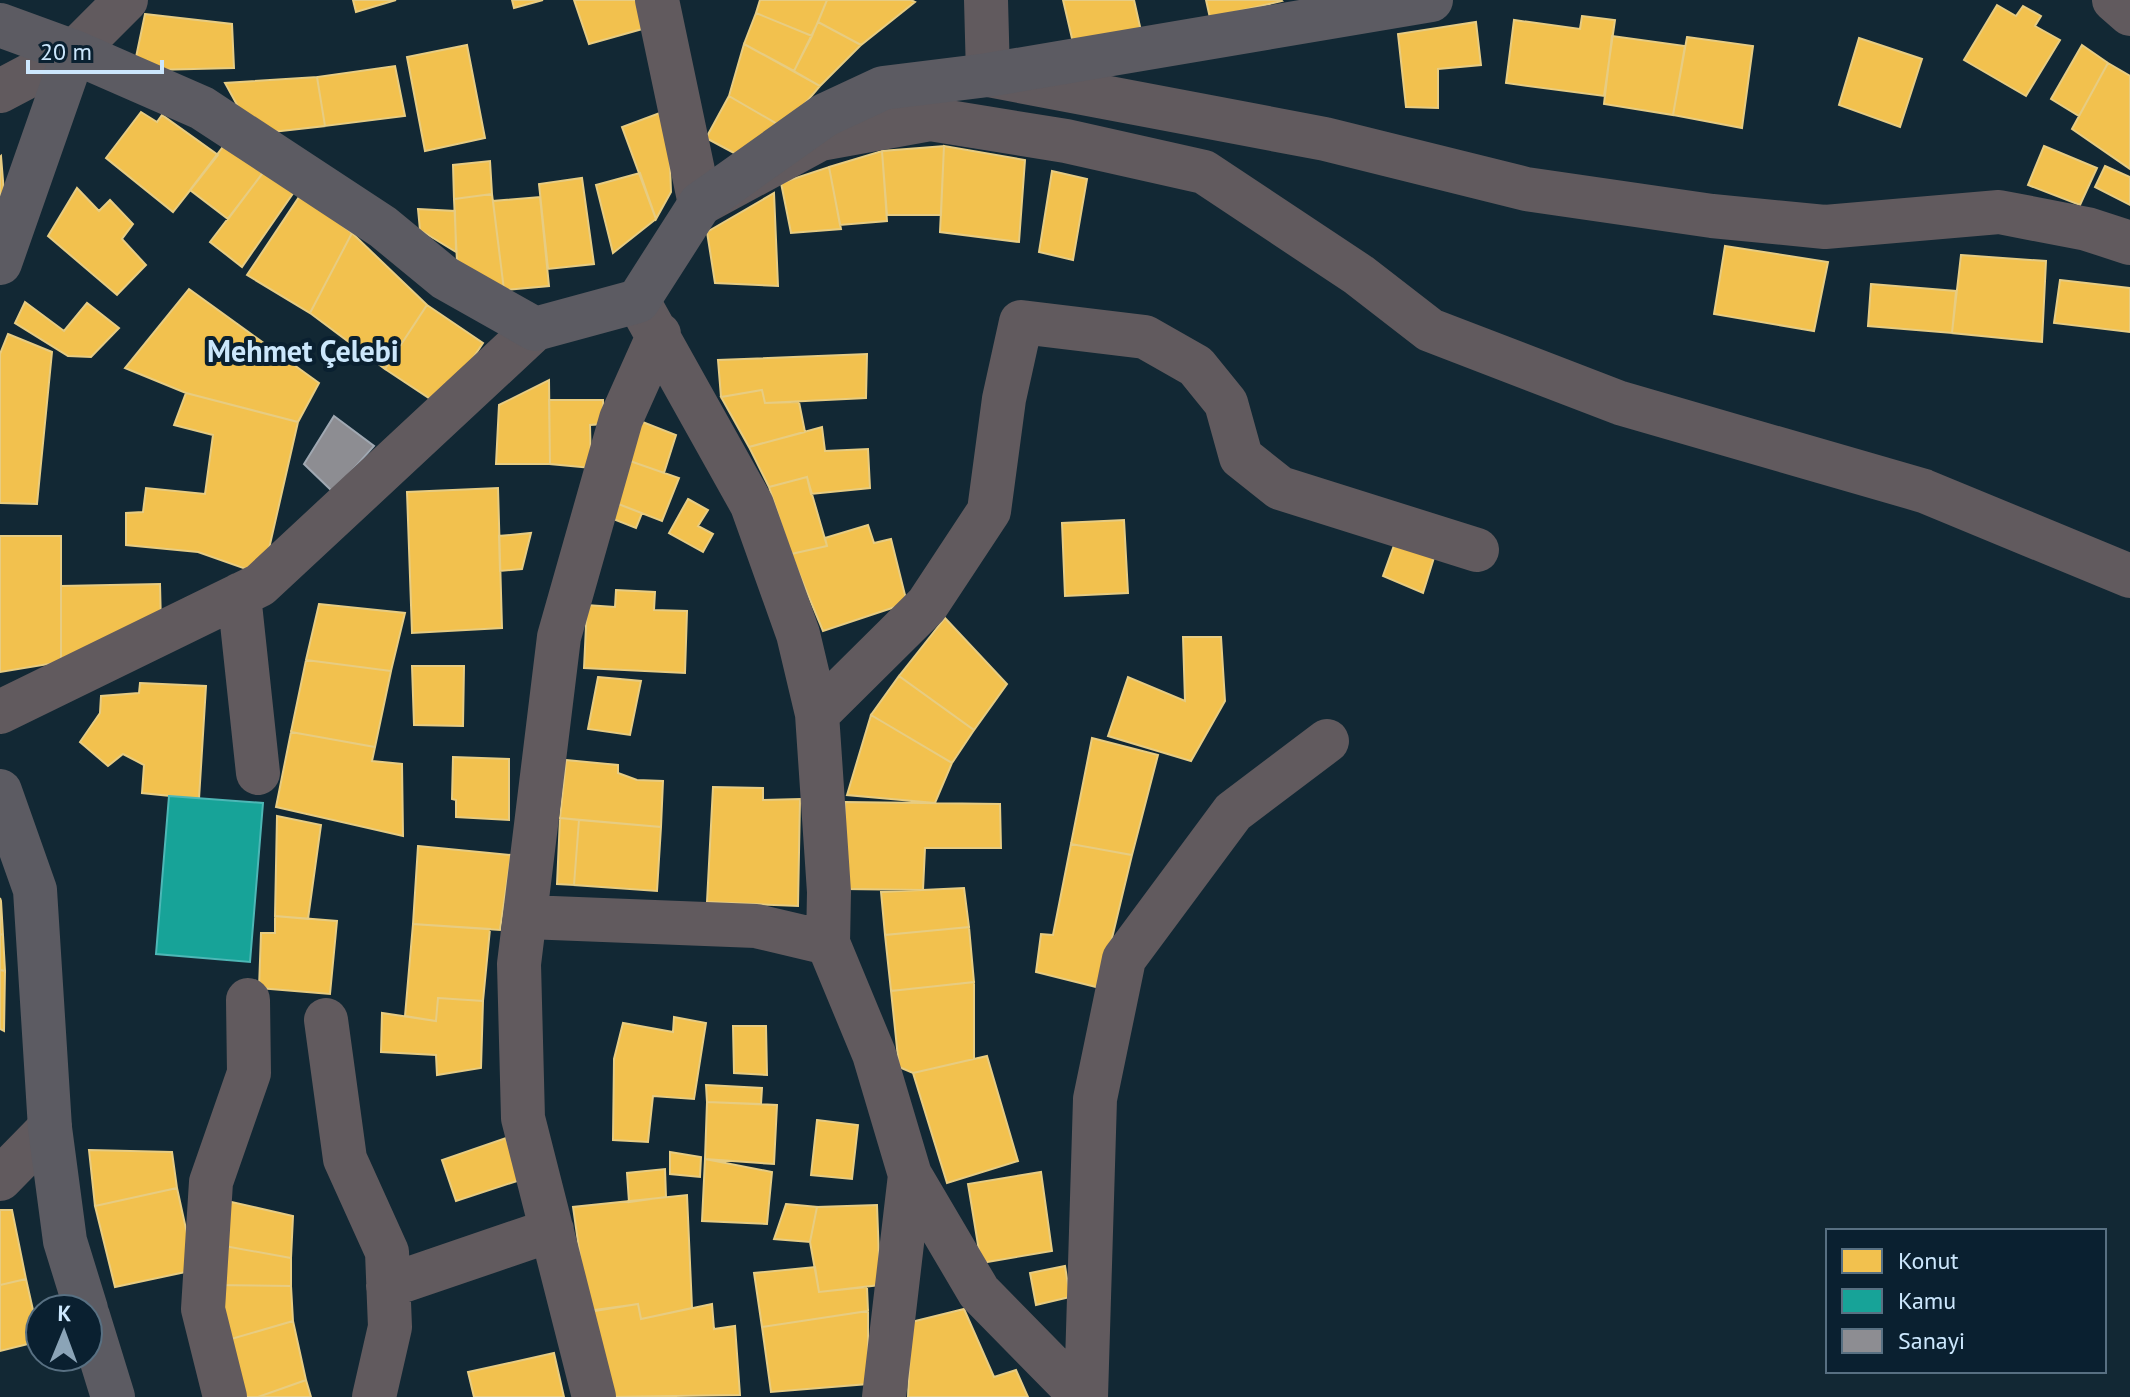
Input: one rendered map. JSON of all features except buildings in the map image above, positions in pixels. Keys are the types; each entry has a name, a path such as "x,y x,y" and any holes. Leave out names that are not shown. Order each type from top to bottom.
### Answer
{"main road":[{"path":"0,25 74,52 202,108 383,227 445,278 535,329 648,317 700,204 825,115 883,88 988,75 1431,0"},
{"path":"0,263 74,52"},
{"path":"0,791 35,890 50,1128 65,1241 81,1293"},
{"path":"104,1368 113,1397"}],"street":[{"path":"0,91 74,52 126,0"},
{"path":"657,0 700,204 820,139 930,119 1066,141 1204,172 1359,275 1430,330 1620,403 1924,491 2130,576"},
{"path":"986,0 988,75 1325,139 1526,189 1712,216 1825,227 1999,212 2087,229 2130,243"},
{"path":"2114,0 2130,14"},
{"path":"648,317 752,505 798,634 817,714 829,892 828,943 874,1054 910,1175 979,1292 1084,1397"},
{"path":"594,1397 523,1118 519,964 559,637 648,317"},
{"path":"817,714 927,605 989,511 1004,399 1021,322 1145,337 1196,366 1226,403 1241,457 1280,488 1477,550"},
{"path":"0,712 260,585 535,329"},
{"path":"239,595 258,773"},
{"path":"1084,1397 1095,1099 1124,959 1233,812 1327,741"},
{"path":"527,917 756,926 828,943"},
{"path":"225,1397 203,1309 211,1182 249,1073 248,1000"},
{"path":"326,1020 345,1159 387,1252 390,1327 374,1397"},
{"path":"0,1179 50,1128"},
{"path":"884,1397 910,1175"},
{"path":"388,1286 552,1230"}],"district":[{"name":"Mehmet Çelebi","path":"303,352"}]}
